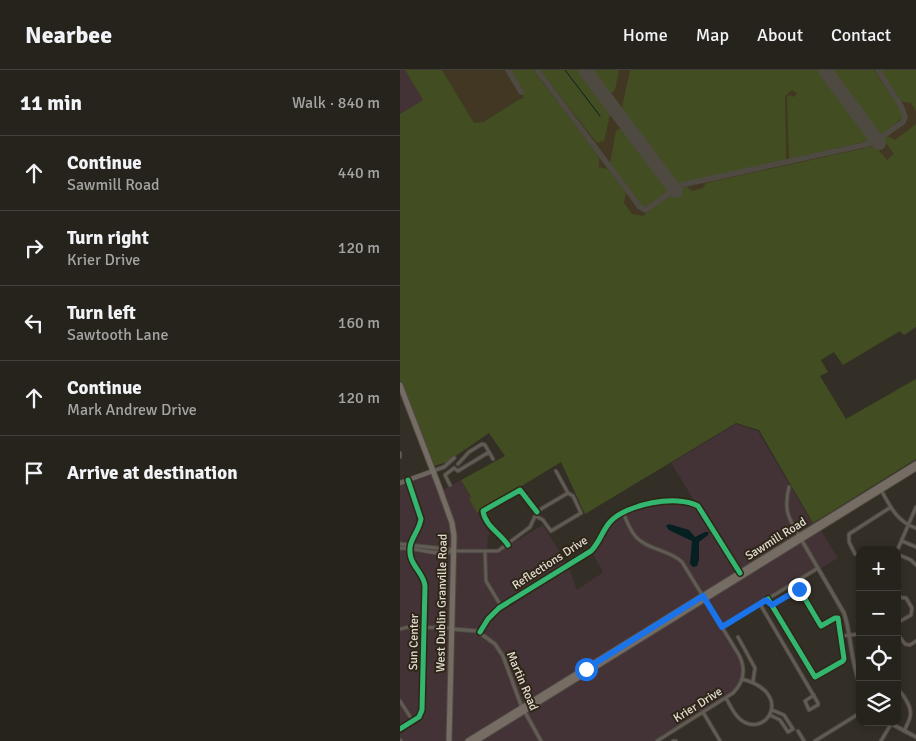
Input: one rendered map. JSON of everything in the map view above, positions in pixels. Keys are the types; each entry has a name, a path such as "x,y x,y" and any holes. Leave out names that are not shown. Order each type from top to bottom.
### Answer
{"main road":[{"name":"West Dublin Granville Road","path":"400,385 452,523 455,551 449,741"},
{"name":"Sawmill Road","path":"880,489 916,464"},
{"name":"Sawmill Road","path":"476,741 704,597 916,468"},
{"path":"400,483 433,471"},
{"name":"Sawmill Road","path":"704,597 740,573 800,538"},
{"name":"Sawmill Road","path":"468,741 523,710"}],"street":[{"path":"450,485 445,475 469,452 482,444 485,445 493,459"},
{"path":"454,468 456,471 459,471 490,452"},
{"path":"433,471 444,467 454,459 458,464"},
{"path":"536,516 543,520 550,531 553,531 580,514 573,496 568,493 556,471"},
{"path":"408,480 421,516 420,524 413,536 411,546"},
{"path":"789,487 786,502 787,512 791,523 843,611 854,669 859,681"},
{"path":"880,489 898,517 916,528"},
{"path":"508,544 492,529 483,511 518,490 522,490 537,512"},
{"path":"400,546 411,546 430,552 497,551 530,527 537,512 568,493"},
{"path":"726,698 739,719 748,724 754,725 761,722 770,715 772,710 769,694 758,684 742,679 744,669 742,660 680,560 638,539 623,512 669,500 696,504 740,573"},
{"path":"856,554 849,542 849,534 891,507"},
{"path":"900,546 916,507"},
{"name":"Reflections Drive","path":"480,632 488,619 501,606 591,551 610,522 623,512"},
{"path":"902,541 916,547"},
{"name":"Sun Center","path":"400,729 420,716 422,710 425,584 411,558 411,546"},
{"path":"485,552 486,581 501,606"},
{"path":"901,554 916,565"},
{"path":"722,627 818,568"},
{"path":"767,599 815,677 844,660 838,618 821,626 795,582"},
{"path":"772,605 799,589"},
{"path":"901,597 906,598 912,608 911,615 901,621"},
{"path":"760,604 814,695 818,704 809,710 805,701 814,695"},
{"path":"400,629 407,627 452,628 471,629 480,632"},
{"name":"Martin Road","path":"480,632 492,641 501,652 523,710 541,741"},
{"path":"841,636 856,634"},
{"path":"899,636 902,642 907,645 916,641"},
{"path":"738,637 755,668 756,672 753,682"},
{"name":"Krier Drive","path":"658,741 726,698 737,689 742,679"},
{"path":"901,694 910,706 912,714 904,731"},
{"path":"400,701 412,721"},
{"path":"770,715 780,720 788,732 792,729 784,716 772,710"},
{"path":"703,712 720,741"},
{"path":"815,741 856,715"},
{"path":"881,741 888,726"},
{"path":"895,726 916,737"},
{"path":"798,731 804,741"}],"shaded area":[{"path":"400,70 405,70 423,100 400,114"},
{"path":"442,70 916,70 916,251 646,301 524,98 483,122 474,124"},
{"path":"736,424 758,431 814,526 740,571 700,507 693,502 692,497 671,463"},
{"path":"427,470 433,471 441,491 461,480 471,498 469,499 490,534 488,536 487,551 494,552 543,525 568,565 577,590 602,573 591,551 612,520 629,509 669,500 695,504 740,573 468,741 449,741 447,731 446,741 400,741 400,480"},
{"path":"820,529 838,558 726,627 725,629 742,657 745,667 743,683 732,696 660,741 479,741"}],"green space":[{"path":"405,70 442,70 474,123 483,122 524,98 508,70 533,70 599,157 599,167 608,169 626,193 624,203 632,214 643,216 680,188 687,187 692,191 703,188 706,183 875,146 887,160 894,154 883,139 887,136 895,140 916,124 916,327 904,335 900,331 843,365 834,352 821,360 828,372 820,376 846,419 916,379 916,459 813,523 759,430 736,423 585,514 561,462 477,513 469,499 471,497 461,480 505,456 489,433 447,462 434,466 400,380 400,114 423,100"},
{"path":"540,70 579,70 609,110 610,114 604,141 597,143"},
{"path":"592,70 619,70 615,90 612,93 607,91"},
{"path":"630,70 818,70 868,136 867,141 789,159 787,97 790,95 794,97 797,93 791,90 785,96 786,160 680,183 674,181 623,112 622,108"},
{"path":"831,70 874,70 902,112 902,118 883,134 878,133"},
{"path":"880,70 916,70 916,111 911,103 900,101"},
{"path":"623,129 667,188 667,192 647,207 642,205 610,163 616,131"}],"water":[{"path":"669,524 689,530 695,537 709,532 699,542 697,566 693,567 690,564 692,541 669,530 666,526"}],"waterway":[{"path":"565,70 600,116"}],"taxiway":[{"path":"508,70 521,92"},
{"path":"537,70 640,207 646,210 681,185 873,143 903,122 905,117 901,106 878,70"},
{"path":"866,145 873,135"}],"runway":[{"path":"585,70 676,191"},
{"path":"825,70 879,143"}],"cycle path":[{"path":"400,729 419,717 422,710 425,586 423,578 412,562 410,552 411,542 421,519 408,480"},
{"path":"508,545 487,521 483,511 520,490 537,512"},
{"path":"480,632 488,619 499,608 591,551 610,522 628,510 652,503 678,501 698,506 740,573"},
{"path":"768,599 815,677 843,661 838,618 821,626 795,582"}],"route":[{"path":"586,669 703,596 722,627 766,600 772,605 799,589"}]}
